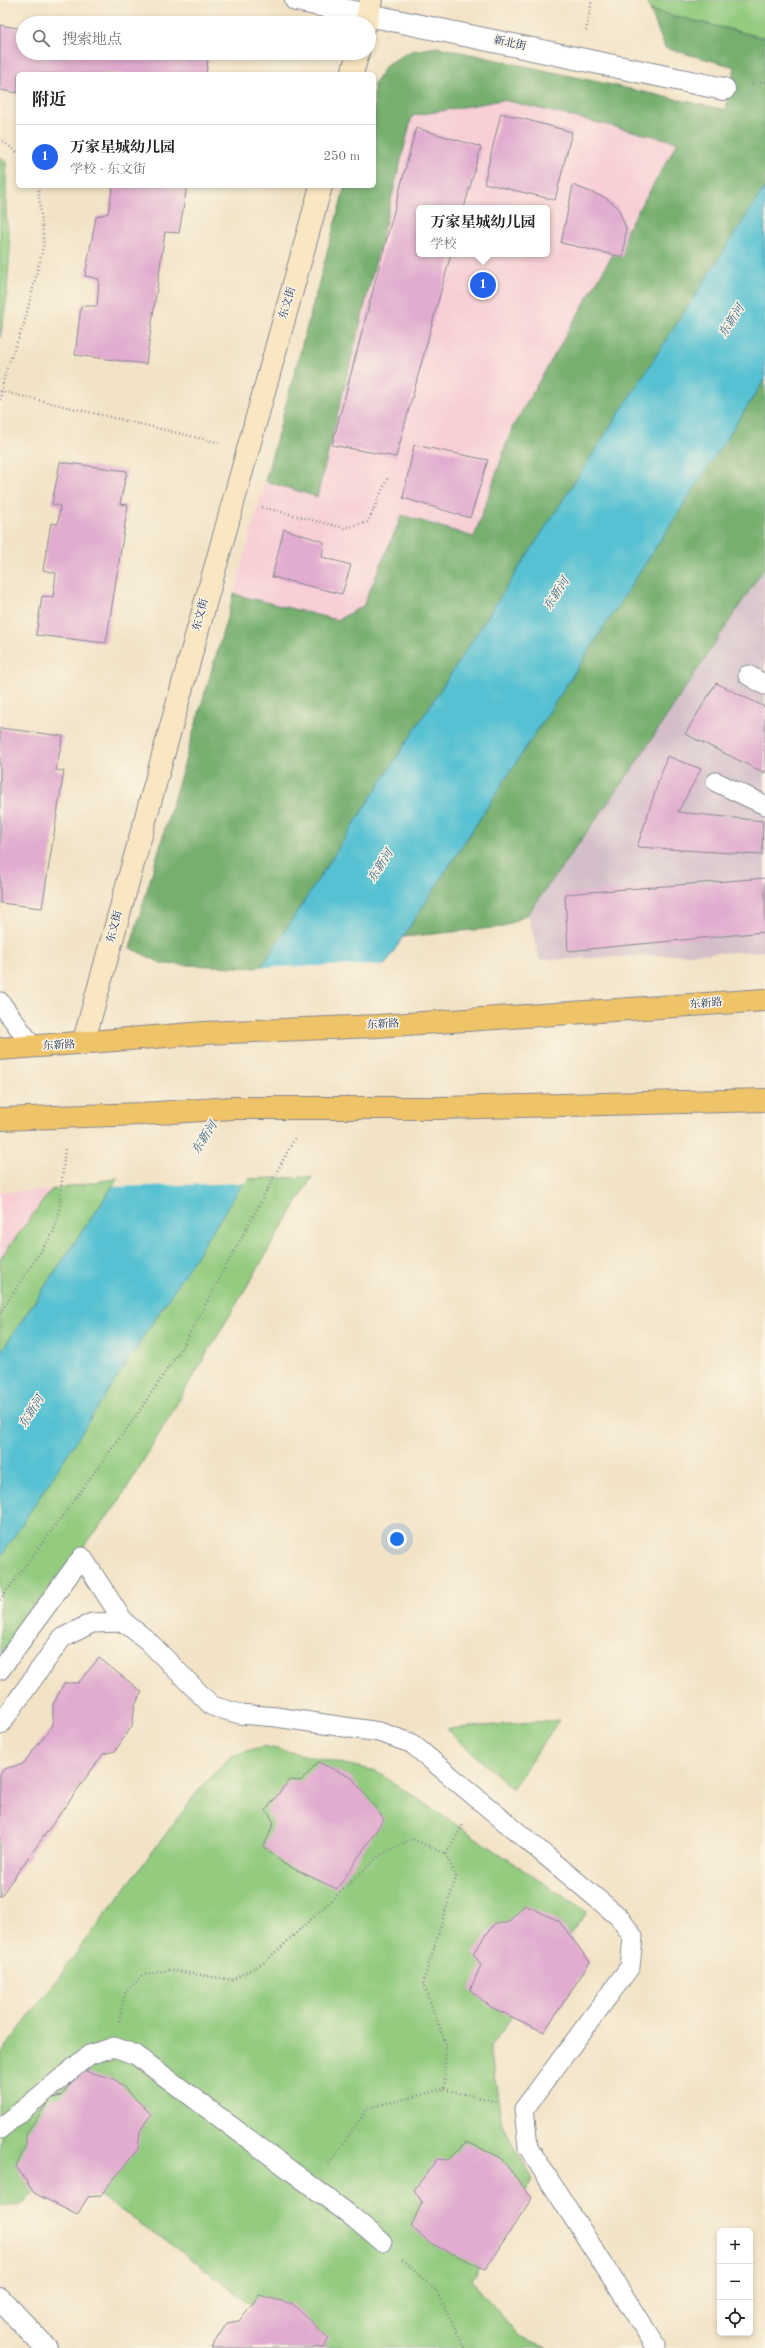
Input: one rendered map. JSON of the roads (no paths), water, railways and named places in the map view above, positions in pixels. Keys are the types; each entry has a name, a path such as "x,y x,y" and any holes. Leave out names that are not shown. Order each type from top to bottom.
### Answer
{"main road":[{"name":"东新路","path":"0,1049 205,1034 377,1026 765,1000"},
{"path":"0,1119 142,1114 232,1108 439,1108 765,1100"}],"street":[{"name":"新北街","path":"296,0 369,12 724,89"},
{"path":"353,72 356,60"},
{"name":"东文街","path":"83,1044 319,188"},
{"path":"0,2298 46,2348"}],"lane":[{"path":"748,675 765,684"},
{"path":"716,782 765,806"},
{"path":"0,1002 33,1047"},
{"path":"0,1670 82,1557 124,1622 148,1641 212,1706 240,1714 379,1732 411,1743 619,1917 633,1937 630,1967 524,2109 528,2147 657,2348"},
{"path":"0,1725 62,1638 92,1623 124,1622"},
{"path":"0,2129 89,2055 114,2047 136,2055 313,2187 382,2242"}],"water":[{"name":"东新河","path":"765,187 765,379 0,1558 0,1353 261,968"}],"place":[{"name":"万家星城幼儿园","path":"483,285"}]}
